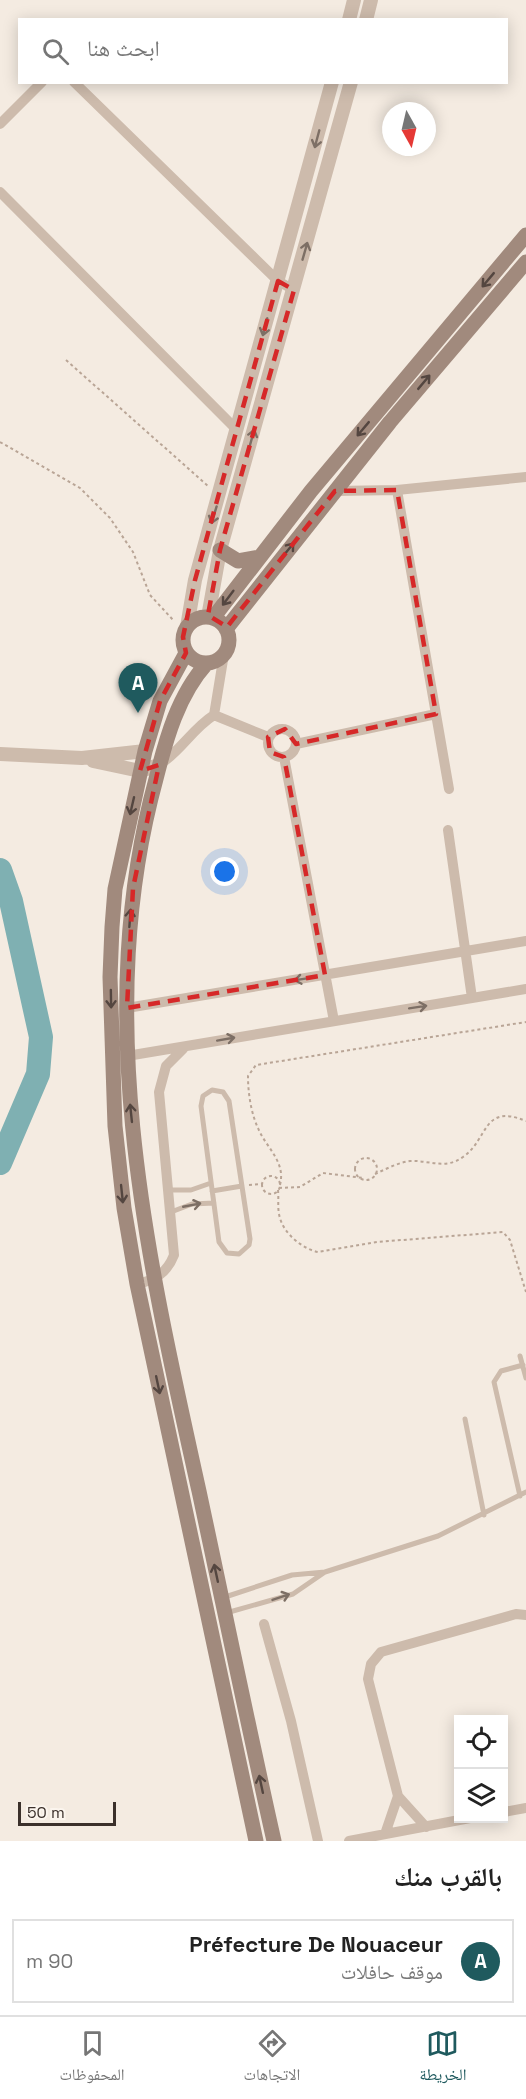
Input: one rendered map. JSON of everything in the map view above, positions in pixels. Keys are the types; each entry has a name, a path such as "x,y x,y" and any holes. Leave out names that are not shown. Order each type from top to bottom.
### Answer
{"main road":[{"path":"207,663 192,659 186,653 183,643 185,629 196,619 210,617 311,491 526,235"},
{"path":"226,629 335,491 526,262"},
{"path":"220,550 238,561 260,557"},
{"path":"210,617 226,629 229,642 224,654 207,663 192,683 173,721 159,765 133,888 127,1056 140,1198 154,1280 274,1841"},
{"path":"186,653 160,701 145,751 115,890 110,977 115,1126 124,1208 137,1284 256,1841"},
{"path":"205,1610 223,1606"}],"street":[{"path":"350,18 354,0"},
{"path":"366,18 371,0"},
{"path":"0,124 40,84"},
{"path":"76,84 278,281 294,290"},
{"path":"185,629 195,580 331,84"},
{"path":"210,617 220,550 350,84"},
{"path":"0,192 237,430"},
{"path":"335,491 397,490 526,477"},
{"path":"397,490 449,789"},
{"path":"82,758 140,771 159,765 171,758 197,726 214,715 224,654"},
{"path":"296,744 436,714"},
{"path":"214,715 268,737"},
{"path":"285,729 294,734 296,744 292,753 284,757 270,752 268,737 275,730 285,729"},
{"path":"0,754 82,758 145,751"},
{"path":"284,757 334,1021"},
{"path":"448,830 472,998"},
{"path":"128,1008 526,941"},
{"path":"127,1056 526,989"},
{"path":"137,1284 154,1280 170,1265 174,1255 160,1083 172,1059 186,1047"},
{"path":"426,1827 398,1796 368,1679 375,1656 381,1652 516,1614 526,1615"},
{"path":"264,1624 291,1721 318,1841"},
{"path":"385,1834 398,1796"},
{"path":"508,1811 526,1808"},
{"path":"349,1841 454,1821"}],"lane":[{"path":"218,1090 227,1096 229,1101 242,1186 249,1245 239,1254 227,1253 222,1248 211,1183 201,1101 207,1092 218,1090"},
{"path":"169,1191 191,1190 211,1183"},
{"path":"212,1191 242,1186"},
{"path":"171,1212 192,1204 214,1203"},
{"path":"520,1356 526,1378"},
{"path":"520,1496 494,1382 501,1371 523,1365"},
{"path":"465,1419 483,1515"},
{"path":"223,1606 292,1575 325,1572 438,1536 526,1492"},
{"path":"223,1606 285,1597 304,1588 325,1572"}],"path":[{"path":"66,360 195,477 220,495"},
{"path":"0,442 80,488 110,518 134,552 150,595 185,629"},
{"path":"526,1022 256,1065 248,1076 253,1114 260,1133 279,1163 279,1218 284,1229 301,1244 318,1252 377,1242 503,1232 510,1240 526,1292"},
{"path":"279,1188 273,1176 265,1177 261,1184 268,1193 279,1188 300,1187 322,1173 367,1179 406,1162 438,1165 452,1163 473,1148 490,1121 507,1115 526,1120"},
{"path":"363,1178 359,1176 356,1167 361,1159 374,1161 375,1174"}],"highlighted area":[{"path":"278,281 294,290 220,550 208,615 227,627 335,491 397,490 436,714 296,744 285,729 268,737 270,752 284,757 325,975 127,1008 133,888 159,765 140,771 160,701 186,653 183,637 195,580"}],"waterway":[{"path":"0,870 11,901 41,1037 38,1074 0,1163"}],"place":[{"name":"Préfecture De Nouaceur","path":"138,713"}]}
